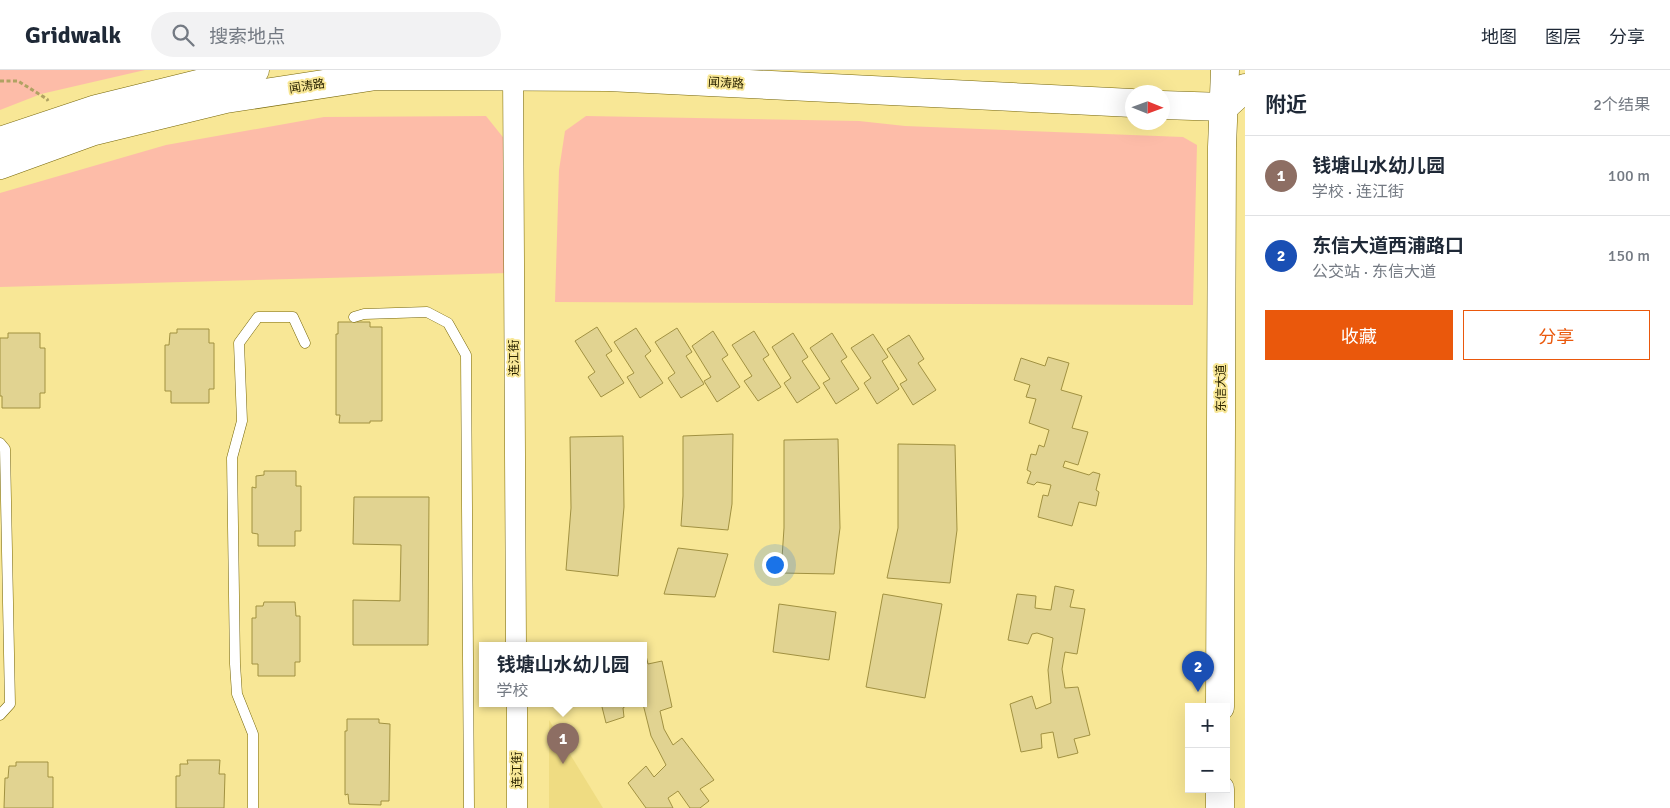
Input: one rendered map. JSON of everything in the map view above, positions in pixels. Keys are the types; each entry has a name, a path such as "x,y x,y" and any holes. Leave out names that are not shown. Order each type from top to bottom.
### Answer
{"main road":[{"path":"0,141 96,109 256,70"},
{"path":"1227,70 1245,80"},
{"name":"东信大道","path":"1220,703 1222,157 1227,70"},
{"name":"闻涛路","path":"0,165 91,132 226,99 376,76 513,73 1125,103"},
{"path":"1170,105 1224,106 1245,88"},
{"path":"1220,793 1220,808"}],"street":[{"name":"连江街","path":"513,73 516,642"},
{"name":"连江街","path":"517,707 518,808"}],"lane":[{"path":"354,317 364,314 427,312 448,323 466,354 470,808"},
{"path":"253,808 253,734 237,694 235,664 232,458 242,421 240,343 258,317 292,317 305,343"},
{"path":"0,443 5,449 10,704 0,716"}],"path":[{"path":"0,82 18,82 47,98"}],"shaded area":[{"path":"0,70 145,70 41,94 0,110"},
{"path":"486,116 506,141 509,273 0,287 0,193 166,145 324,117"},
{"path":"586,116 859,121 905,126 1183,137 1197,145 1193,305 555,302 559,170 565,131"},
{"path":"549,720 603,808 549,808"}],"building":[{"path":"338,322 370,322 370,327 382,327 382,421 339,423 340,415 336,415 336,334 338,334"},
{"path":"597,327 612,351 606,355 624,383 601,397 588,377 595,372 575,341"},
{"path":"636,328 651,351 645,356 663,383 640,398 627,377 634,373 614,342"},
{"path":"677,328 692,352 686,356 704,384 681,398 668,378 675,373 655,342"},
{"path":"177,329 209,329 209,343 214,343 214,389 209,389 209,403 171,403 171,391 165,391 165,345 169,345 170,333 177,333"},
{"path":"713,331 728,355 722,359 740,387 717,402 704,381 711,377 692,346"},
{"path":"754,331 769,355 763,359 781,387 758,401 744,381 752,376 732,345"},
{"path":"8,333 40,333 40,348 45,348 45,393 40,393 40,408 2,408 2,396 0,396 0,338 8,338"},
{"path":"793,333 808,357 802,361 820,388 797,403 784,383 791,378 772,347"},
{"path":"832,333 847,357 841,361 859,389 836,404 823,383 830,379 810,348"},
{"path":"873,334 888,357 882,361 899,389 877,404 864,383 871,378 851,348"},
{"path":"909,335 924,359 918,363 936,390 913,405 900,384 907,380 887,349"},
{"path":"1048,357 1069,363 1061,390 1082,396 1072,428 1088,432 1078,465 1065,461 1063,467 1089,475 1093,472 1100,474 1096,490 1099,492 1096,506 1079,502 1072,526 1038,517 1043,495 1048,496 1051,485 1037,482 1034,485 1027,483 1031,472 1027,470 1031,454 1036,455 1039,445 1044,447 1049,430 1029,423 1036,399 1026,397 1030,385 1014,380 1021,358 1045,366"},
{"path":"733,434 732,504 728,530 681,526 683,436"},
{"path":"623,436 624,507 618,576 566,570 571,508 570,437"},
{"path":"838,439 840,528 834,574 781,573 784,528 784,440"},
{"path":"898,444 955,445 957,530 950,583 887,578 898,528"},
{"path":"264,471 296,471 296,486 301,486 301,531 295,531 295,546 258,546 258,534 252,533 252,487 256,488 256,476 264,475"},
{"path":"354,497 429,497 428,645 353,645 353,600 400,601 401,545 353,544"},
{"path":"678,548 728,554 715,597 664,594"},
{"path":"1055,586 1074,590 1070,607 1085,609 1077,654 1065,652 1062,669 1065,688 1078,687 1090,735 1074,739 1078,753 1058,758 1053,732 1041,734 1042,748 1021,752 1010,704 1032,696 1036,709 1051,703 1048,670 1053,638 1037,633 1032,634 1028,644 1008,640 1017,594 1036,596 1035,608 1051,610"},
{"path":"883,594 942,604 925,698 866,687"},
{"path":"264,602 295,602 296,616 300,616 300,662 295,662 295,676 258,676 258,664 252,664 252,618 256,618 256,606 263,606"},
{"path":"779,604 836,612 829,660 773,652"},
{"path":"647,660 648,664 662,661 672,707 660,711 664,729 673,745 682,738 714,780 700,789 709,801 700,808 690,808 678,791 668,798 673,808 646,808 628,783 646,766 654,777 666,765 651,736 644,707 647,707"},
{"path":"602,707 624,707 624,717 606,723"},
{"path":"347,719 379,719 379,723 390,724 389,801 381,801 381,805 349,804 348,794 345,795 345,731 347,731"},
{"path":"187,760 220,760 219,774 225,774 224,808 176,808 176,776 180,776 180,764 188,764"},
{"path":"16,762 48,762 48,777 53,777 53,808 4,808 5,778 8,778 9,766 16,766"}],"place":[{"name":"东信大道西浦路口","path":"1198,692"},
{"name":"钱塘山水幼儿园","path":"563,764"}]}
